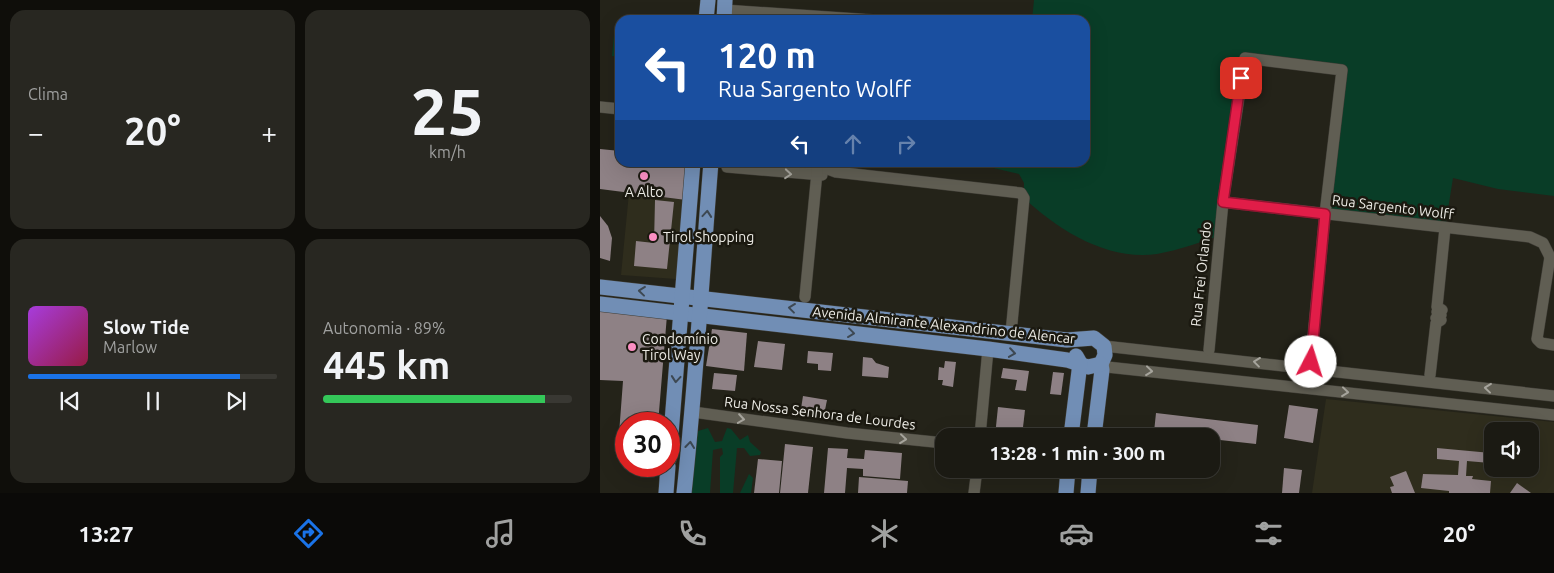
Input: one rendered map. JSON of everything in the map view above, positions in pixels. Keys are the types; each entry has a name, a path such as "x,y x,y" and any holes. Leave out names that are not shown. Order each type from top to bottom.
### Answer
{"main road":[{"path":"706,15 708,0"},
{"path":"673,412 694,167"},
{"path":"684,493 693,412 698,316 711,167"},
{"name":"Avenida Almirante Alexandrino de Alencar","path":"600,287 684,295 1074,341 1094,338 1104,346"},
{"name":"Avenida Almirante Alexandrino de Alencar","path":"600,304 988,349 1068,361 1093,367 1101,364"},
{"path":"1068,361 1076,352 1074,341"},
{"path":"1095,428 1102,370 1101,364 1105,355 1104,346"},
{"path":"1068,361 1074,368 1078,378 1072,428"},
{"path":"1068,361 1078,378"},
{"path":"666,493 667,477"},
{"path":"1066,493 1067,478"},
{"path":"1088,493 1089,478"}],"street":[{"path":"724,10 785,15"},
{"name":"Rua Frei Orlando","path":"1209,350 1223,202 1244,60 1249,58 1342,70 1325,214"},
{"path":"600,107 615,109"},
{"path":"727,167 817,168 836,172 1018,191 1024,198 1011,334"},
{"path":"805,297 817,168"},
{"name":"Rua Sargento Wolff","path":"1223,202 1530,237 1542,243 1552,257"},
{"path":"1310,368 1325,214"},
{"path":"1430,375 1436,324 1441,320 1436,318 1441,315 1437,312 1442,310 1437,307 1445,228"},
{"path":"1549,344 1537,339 1549,299 1552,257"},
{"name":"Avenida Almirante Alexandrino de Alencar","path":"1104,346 1554,396"},
{"path":"981,428 988,349"},
{"name":"Avenida Almirante Alexandrino de Alencar","path":"1101,364 1107,367 1554,415"},
{"path":"1284,386 1288,366"},
{"path":"1394,398 1396,378"},
{"path":"1506,410 1509,391"},
{"name":"Rua Nossa Senhora de Lourdes","path":"693,412 847,433 935,442"},
{"path":"974,493 976,478"}],"shaded area":[{"name":"Tirol Shopping","path":"629,193 686,200 676,279 621,275"},
{"path":"1326,399 1554,422 1554,493 1312,493"}],"green space":[{"path":"1034,0 1554,0 1554,196 1498,189 1453,178 1445,228 1325,214 1342,70 1249,58 1220,235 1189,246 1157,254 1138,255 1102,248 1068,232 1037,210 1024,198 1024,183 1019,174 989,167 1090,167 1090,15 1032,15"},
{"path":"614,34 615,34 615,56 612,56"},
{"path":"708,428 715,442 722,441 727,428 731,429 740,440 748,435 750,442 761,452 760,455 750,456 744,448 737,448 733,493 720,493 720,457 723,454 722,448 713,450 710,493 689,493 693,440 698,431"},
{"path":"749,474 753,478 751,493 740,493"}],"building":[{"name":"A Alto","path":"600,149 615,150 615,167 689,167 686,200 600,189"},
{"path":"655,200 674,202 667,269 634,266 636,241 654,243"},
{"path":"600,216 608,226 612,238 610,261 600,258"},
{"name":"Condomínio Tirol Way","path":"600,310 667,315 659,412 621,412 623,381 600,380"},
{"path":"712,329 747,333 744,371 706,366"},
{"path":"758,341 785,344 782,370 754,367"},
{"path":"808,351 833,353 831,371 818,370 818,364 807,363"},
{"path":"863,357 872,358 876,363 889,367 888,378 862,376"},
{"path":"945,361 956,362 953,387 942,385 943,380 938,380 939,367 944,368"},
{"path":"1003,368 1029,371 1026,391 1015,390 1017,380 1001,378"},
{"path":"1053,372 1064,373 1061,395 1050,394"},
{"path":"714,373 737,375 735,391 712,389"},
{"path":"803,396 827,400 823,420 800,415"},
{"path":"1289,405 1318,409 1313,443 1284,438"},
{"path":"998,407 1025,410 1023,428 996,428"},
{"path":"1156,413 1258,425 1256,444 1220,440 1220,428 1154,428"},
{"path":"785,444 813,447 808,493 780,493"},
{"path":"828,448 848,449 847,458 864,459 865,450 902,453 900,479 863,476 863,469 847,468 845,493 824,493"},
{"path":"1437,448 1484,452 1484,462 1467,461 1466,476 1473,476 1472,479 1491,481 1490,493 1449,493 1449,491 1421,488 1423,474 1458,475 1459,461 1437,459"},
{"path":"758,459 782,461 779,493 754,493"},
{"path":"1284,468 1302,470 1299,493 1282,493"},
{"path":"1406,471 1415,493 1392,493 1390,487 1394,486 1390,477"},
{"path":"859,477 908,481 907,493 858,493"},
{"path":"1517,483 1531,493 1510,493"}],"place":[{"name":"A Alto","path":"644,176"},
{"name":"Tirol Shopping","path":"653,237"},
{"name":"Condomínio Tirol Way","path":"632,347"}],"route":[{"path":"1241,78 1223,202 1325,214 1311,362"}]}
